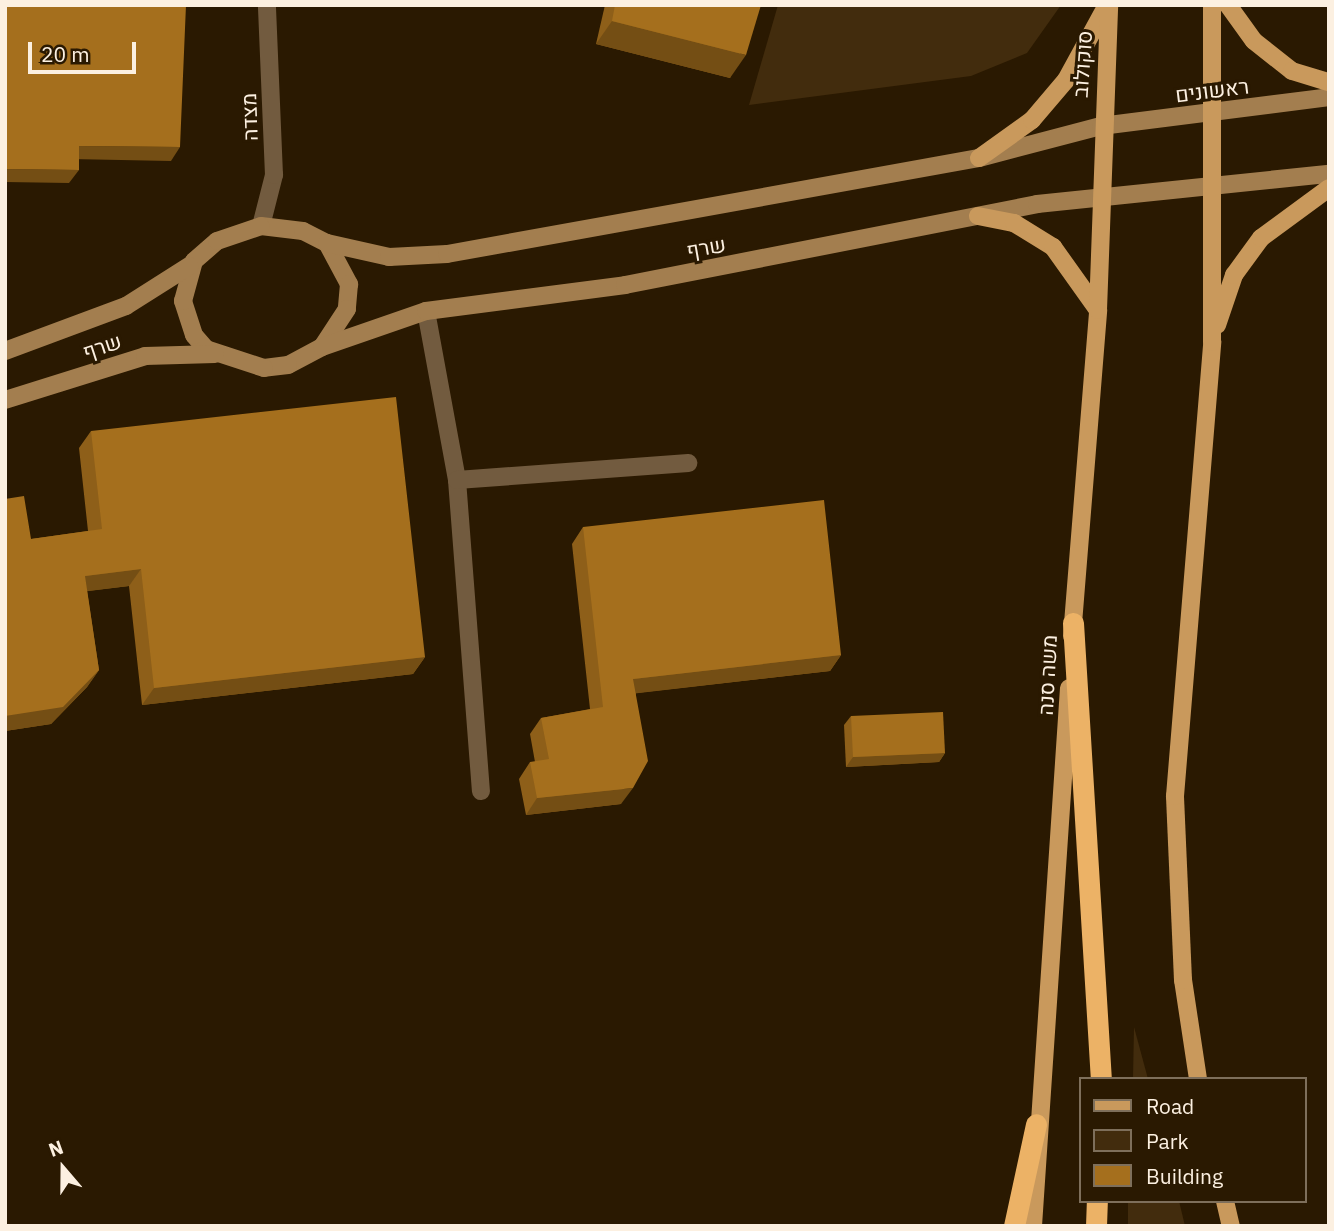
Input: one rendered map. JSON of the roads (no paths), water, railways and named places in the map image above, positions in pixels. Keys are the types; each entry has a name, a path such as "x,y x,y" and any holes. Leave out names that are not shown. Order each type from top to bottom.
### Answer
{"highway":[{"path":"1073,623 1101,1077"},
{"path":"1014,1226 1036,1124"},
{"path":"1096,1226 1097,1203"}],"main road":[{"name":"סוקולוב","path":"1101,126 1108,5"},
{"path":"979,158 1032,120 1066,80 1108,5"},
{"path":"1198,1077 1183,980 1175,796 1212,342 1215,114 1212,5"},
{"path":"1228,5 1254,41 1292,72 1329,82"},
{"name":"משה סנה","path":"1033,1226 1036,1124 1098,310 1101,126"},
{"path":"1212,342 1234,275 1261,238 1329,188"},
{"path":"978,216 1014,223 1053,247 1098,310"},
{"path":"1225,1203 1231,1226"}],"street":[{"name":"מצדה","path":"261,226 274,175 267,5"},
{"name":"ראשונים","path":"1101,126 1215,114 1329,97"},
{"name":"שרף","path":"327,243 389,257 447,254 979,158 1101,126"},
{"path":"1101,198 1329,174"},
{"name":"שרף","path":"322,346 426,311 625,285 978,216 1101,198"},
{"path":"261,226 303,231 327,243 349,284 347,309 322,346 288,365 264,368 215,355 187,318 185,282 194,261 216,241 261,226"},
{"name":"שרף","path":"5,351 127,306 194,261"},
{"path":"426,311 457,480 481,790"},
{"name":"שרף","path":"5,400 145,356 215,355"},
{"path":"457,480 688,463"}]}
